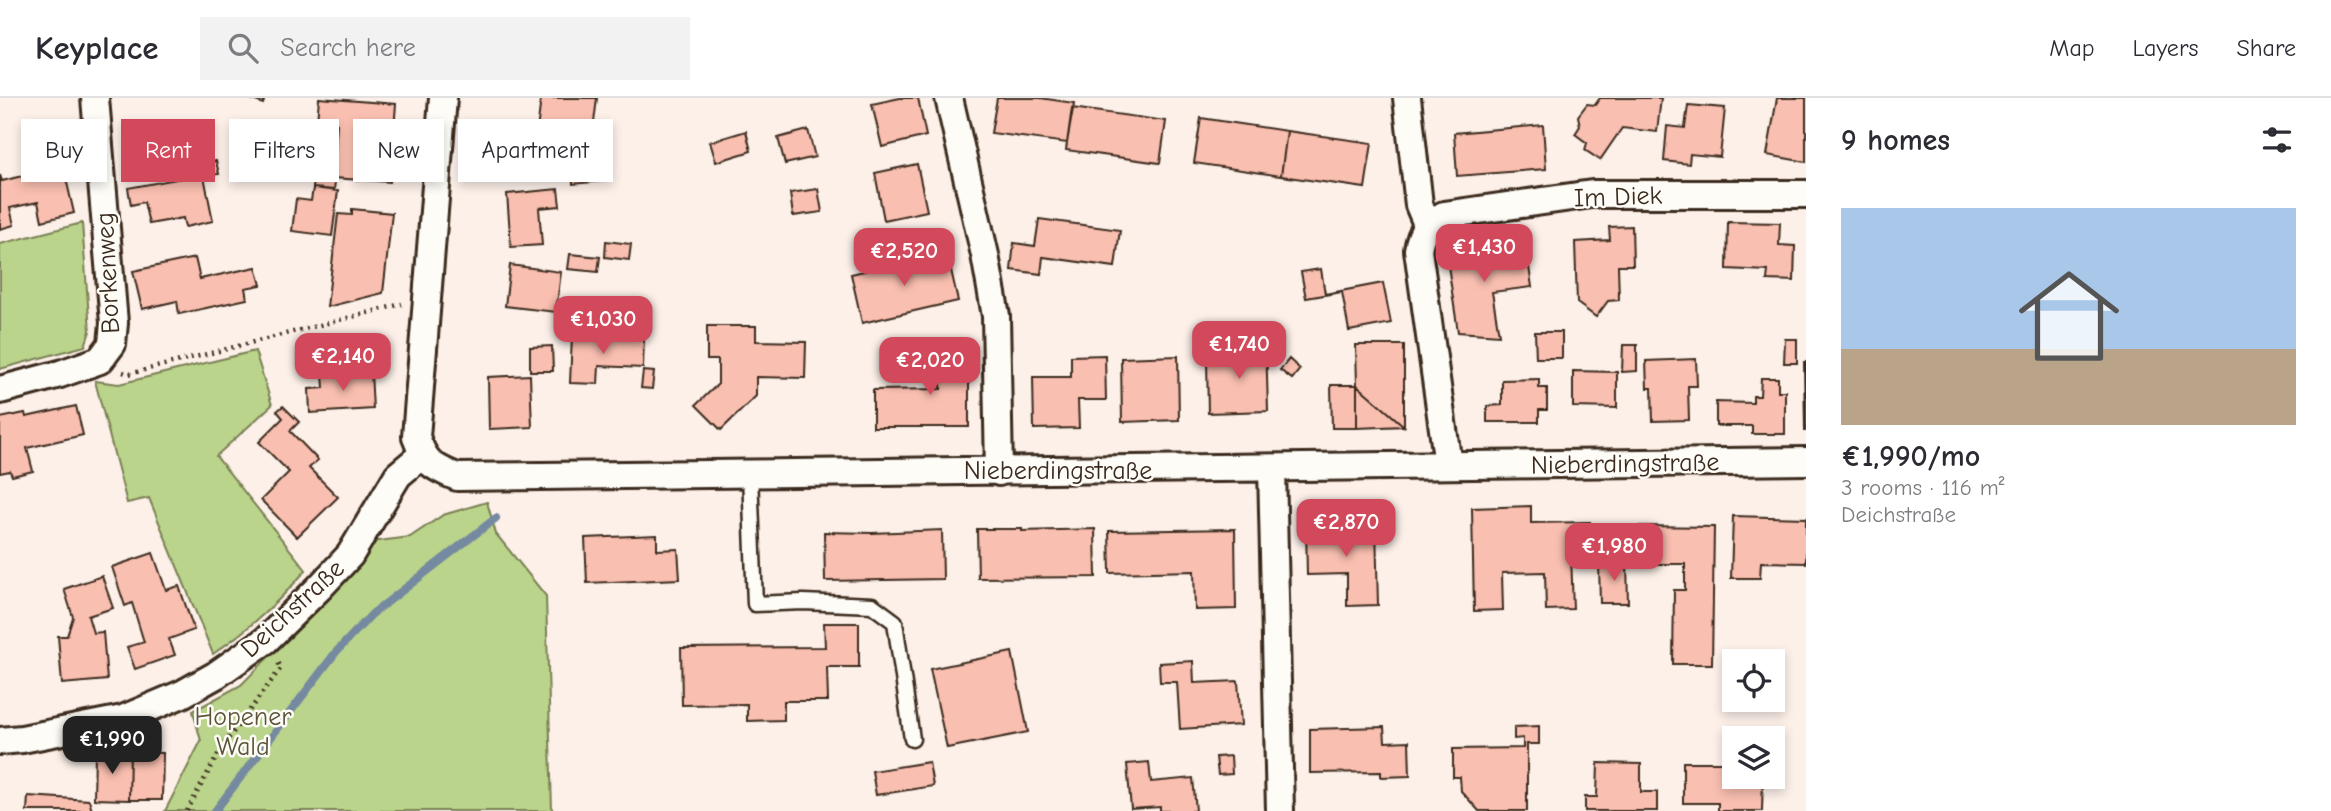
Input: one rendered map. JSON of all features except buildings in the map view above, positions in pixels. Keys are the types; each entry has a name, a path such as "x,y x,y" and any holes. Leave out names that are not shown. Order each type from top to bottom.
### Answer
{"street":[{"name":"Borkenweg","path":"95,98 114,323 112,344 100,360"},
{"path":"422,455 416,437 443,98"},
{"path":"948,98 985,255 996,316 999,472"},
{"path":"1407,98 1419,205 1427,224 1421,233 1418,250 1448,465"},
{"name":"Im Diek","path":"1427,224 1444,215 1592,194 1806,194"},
{"path":"0,390 100,360"},
{"name":"Nieberdingstraße","path":"422,455 434,467 457,477 1806,461"},
{"name":"Deichstraße","path":"0,741 123,719 182,694 216,675 266,640 350,555 398,475 422,455"},
{"path":"1272,468 1280,811"}],"lane":[{"path":"750,474 755,604 803,602 872,605 895,622 912,739"}],"path":[{"path":"100,360 113,369 129,374 427,297"},
{"path":"187,811 222,747 281,668 266,640"}],"green space":[{"path":"82,223 90,331 85,346 0,369 0,244"},
{"path":"255,351 272,405 216,456 306,570 262,615 213,654 149,498 127,503 95,381 119,384"},
{"name":"Hopener Wald","path":"487,502 496,534 546,596 552,811 165,811 201,741 193,711 241,685 298,627 371,542 410,537 443,515"}],"waterway":[{"path":"215,811 336,652 372,614 496,518"}]}
